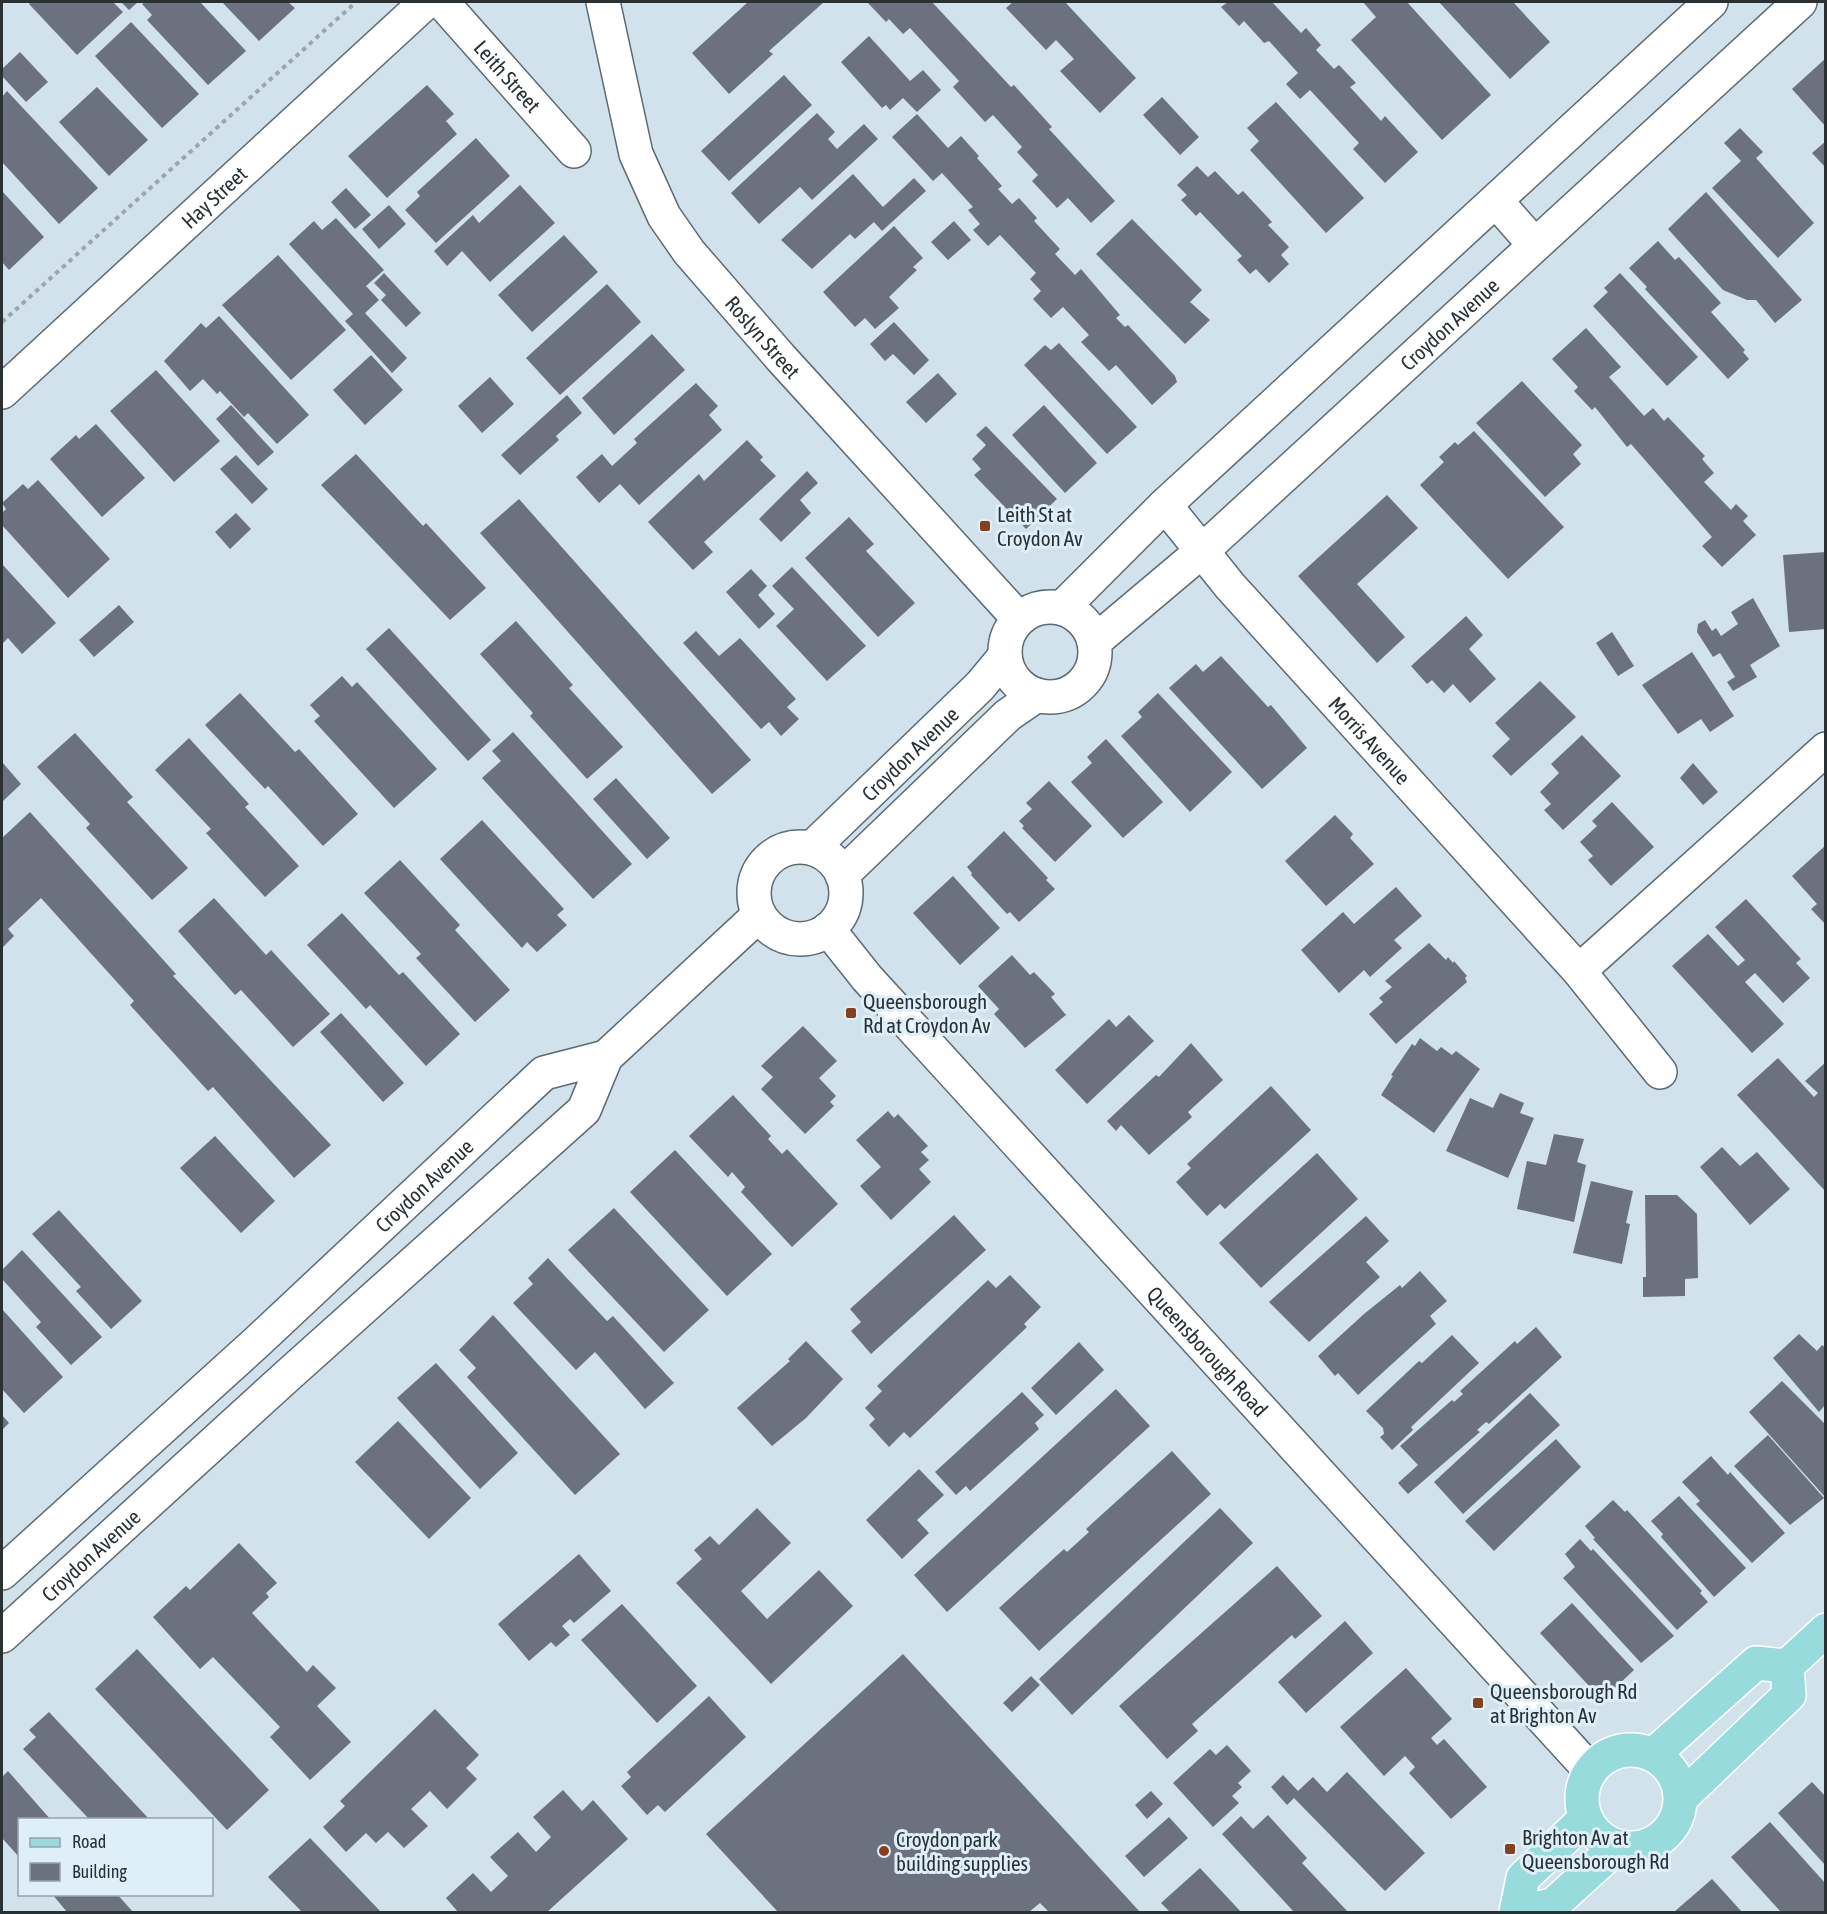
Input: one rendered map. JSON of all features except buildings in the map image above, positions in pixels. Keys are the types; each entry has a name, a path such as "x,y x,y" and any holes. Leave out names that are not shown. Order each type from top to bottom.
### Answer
{"main road":[{"path":"1653,1755 1756,1663 1786,1666 1826,1630"},
{"path":"1680,1798 1789,1695 1786,1666"},
{"path":"1632,1750 1653,1755 1673,1773 1680,1798 1674,1820 1661,1838 1648,1845 1618,1846 1594,1831 1586,1818 1582,1794 1590,1770 1612,1753 1632,1750"},
{"path":"1586,1818 1523,1878 1516,1912 1553,1905 1618,1846"}],"street":[{"name":"Hay Street","path":"2,392 426,2"},
{"name":"Leith Street","path":"442,2 574,151"},
{"name":"Roslyn Street","path":"603,2 636,154 664,216 689,252 781,358 1019,619"},
{"path":"1062,608 1166,505 1711,2"},
{"name":"Croydon Avenue","path":"1094,642 1202,551 1533,243 1800,2"},
{"path":"1496,201 1533,243"},
{"name":"Morris Avenue","path":"1166,505 1230,586 1579,971 1660,1072"},
{"path":"1046,606 1062,608 1083,620 1094,642 1096,655 1086,680 1064,695 1050,697 1037,695 1016,680 1005,656 1010,631 1019,619 1032,610 1046,606"},
{"name":"Croydon Avenue","path":"812,848 980,686 1005,656"},
{"name":"Croydon Avenue","path":"842,875 1008,715 1037,695"},
{"path":"1579,971 1826,749"},
{"path":"812,848 835,863 842,875 846,897 837,920 828,929 810,937 791,938 768,925 759,915 754,902 754,889 764,864 786,849 812,848"},
{"name":"Croydon Avenue","path":"2,1636 584,1110 606,1057 759,915"},
{"name":"Queensborough Road","path":"828,929 867,978 1590,1770"},
{"name":"Croydon Avenue","path":"2,1573 256,1342 544,1073 606,1057"},
{"path":"256,1342 286,1377"}],"path":[{"path":"2,322 356,2"}],"place":[{"name":"Leith St at Croydon Av","path":"985,526"},
{"name":"Queensborough Rd at Croydon Av","path":"851,1013"},
{"name":"Queensborough Rd at Brighton Av","path":"1478,1703"},
{"name":"Brighton Av at Queensborough Rd","path":"1510,1849"},
{"name":"Croydon park building supplies","path":"884,1851"}]}
